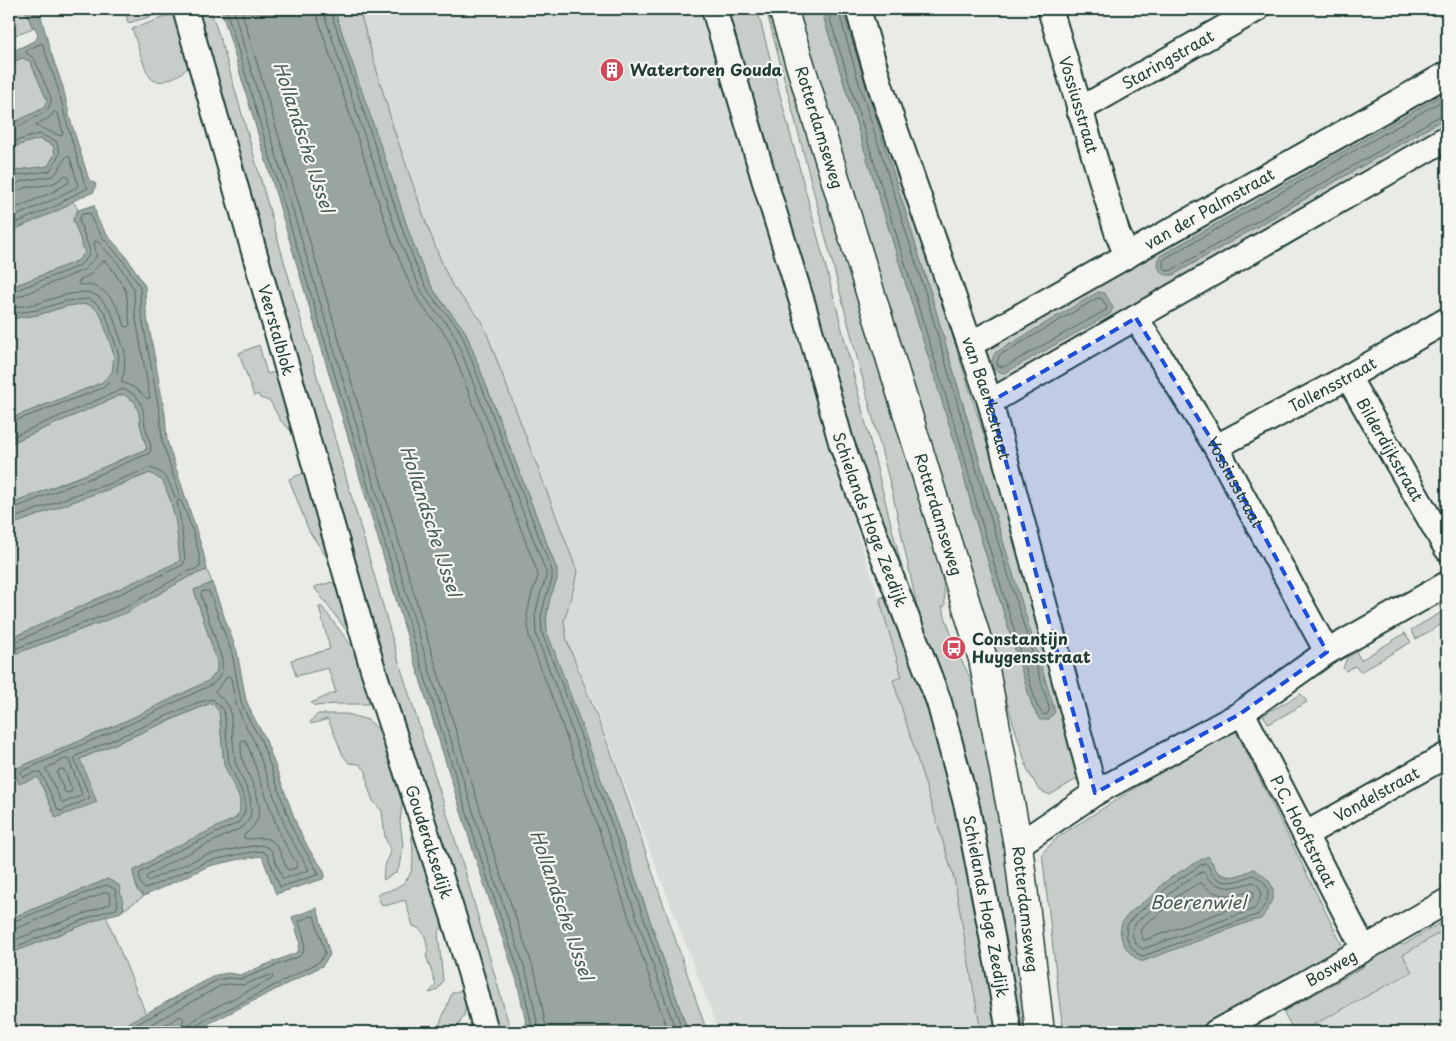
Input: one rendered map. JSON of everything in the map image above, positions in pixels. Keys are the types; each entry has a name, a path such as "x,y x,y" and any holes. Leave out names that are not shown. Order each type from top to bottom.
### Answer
{"main road":[{"name":"Rotterdamseweg","path":"783,9 983,659 1018,845 1040,1032"}],"street":[{"name":"Veerstalblok","path":"185,9 368,651"},
{"name":"Schielands Hoge Zeedijk","path":"714,9 766,189 803,305 841,442 939,702 967,807 998,962 1009,1032"},
{"name":"van Baerlestraat","path":"858,9 880,85 990,402 1095,793"},
{"name":"Vossiusstraat","path":"1050,9 1117,232 1127,256"},
{"name":"Staringstraat","path":"1080,110 1257,9"},
{"name":"van der Palmstraat","path":"970,344 1447,74"},
{"path":"990,402 1447,138"},
{"name":"Vossiusstraat","path":"1136,318 1216,447 1327,652"},
{"name":"Tollensstraat","path":"1216,447 1348,377 1447,320"},
{"name":"Bilderdijkstraat","path":"1348,377 1447,549"},
{"path":"1018,845 1095,793 1240,714 1327,652 1447,584"},
{"name":"Gouderaksedijk","path":"368,651 453,915 486,1032"},
{"name":"P.C. Hooftstraat","path":"1240,714 1247,722 1364,949"},
{"name":"Vondelstraat","path":"1306,834 1447,755"},
{"name":"Bosweg","path":"1216,1032 1447,901"}],"highlighted area":[{"path":"1136,318 1216,447 1327,652 1240,714 1095,793 990,402"}],"shaded area":[{"path":"9,9 25,9 35,27 15,35 9,19"},
{"path":"125,9 174,9 175,10 128,23"},
{"path":"196,9 210,9 221,41 399,662 464,868 511,1032 495,1032 399,718"},
{"path":"334,9 705,9 859,493 846,499 880,601 902,677 893,680 954,878 995,1032 719,1032 598,714 567,641 564,621 566,610"},
{"path":"334,9 359,9 394,130 427,225 453,287 482,321 577,571 564,621 567,641 616,765 707,1032 688,1032 623,841 547,632 548,607 556,581 557,570 466,333 433,289 424,271 409,233"},
{"path":"726,9 757,9 837,309 901,564 901,571 853,445"},
{"path":"766,9 773,9 936,545 944,588 945,606 942,607 957,652 975,687 998,773 1016,914 1020,985 1027,1032 1018,1032 925,643 892,491"},
{"path":"794,9 821,9 958,453 975,519 1033,708 1040,720 1019,596 931,294 842,9 850,9 985,438 1036,586 1085,774 1050,795 1039,790 1028,771"},
{"path":"176,13 190,64 175,77 165,81 155,81 147,71 132,29"},
{"path":"22,58 30,61 47,100 44,108 9,125 9,64"},
{"path":"1447,80 1447,92 1160,256 1158,261 1173,275 1447,117 1447,132 997,387 981,347"},
{"path":"39,139 53,145 55,154 48,166 18,170 9,175 9,148"},
{"path":"73,201 78,210 73,219 85,253 77,261 9,288 9,232 63,208"},
{"path":"87,303 101,315 114,355 113,372 101,383 9,419 9,319 38,315 67,306"},
{"path":"259,345 267,374 276,372 295,435 280,420 270,401 260,398 258,394 254,396 239,353"},
{"path":"123,394 135,402 147,449 92,473 72,479 9,505 9,444"},
{"path":"306,472 332,562 330,562 309,531 289,479"},
{"path":"150,473 163,481 171,502 176,522 180,561 9,639 9,526"},
{"path":"207,570 212,583 194,590 217,662 217,671 210,680 130,719 13,770 38,777 56,818 80,759 211,703 219,711 224,765 240,799 240,811 236,818 169,850 133,871 137,890 144,896 119,913 124,908 108,879 9,919 9,656 126,613 190,576"},
{"path":"332,582 338,588 347,619 344,620 346,626 350,627 352,638 314,587"},
{"path":"881,597 888,597 911,658 959,810 1000,1032 981,1032 954,878 893,680 902,677 880,601"},
{"path":"319,607 322,607 359,656 371,700 370,703 315,706 311,703 336,692 328,668 296,676 291,660 330,649"},
{"path":"1447,609 1447,621 1416,639 1411,630"},
{"path":"1405,633 1411,642 1360,672 1355,666 1346,671 1343,668 1347,658 1356,652 1361,660"},
{"path":"1301,694 1307,702 1269,724 1263,715"},
{"path":"318,714 347,714 368,720 379,730 384,740 403,797 400,822 403,845 401,862 397,872 383,880 384,868 391,852 385,837 382,811 373,801 368,787 366,771 359,764 349,763 343,755 328,719 311,724 310,722"},
{"path":"1234,727 1345,951 1190,1032 1064,1032 1042,853 1058,837 1146,781 1180,753","holes":["1212,862 1217,872 1227,876 1236,876 1254,869 1261,919 1140,961 1131,912 1156,893 1163,883"]},
{"path":"412,820 443,920 442,928 438,933 443,980 438,989 429,993 436,985 426,955 428,953 423,933 413,926 405,900 385,906 381,904 377,894 399,886 411,873 413,865"},
{"path":"106,916 146,1014 112,1032 9,1032 9,954"},
{"path":"1447,919 1447,928 1403,955 1412,972 1300,1032 1295,1032 1283,1012 1363,967 1365,960 1397,943 1403,945"},
{"path":"1447,928 1447,1032 1301,1032 1412,973 1403,955"},
{"path":"465,989 467,1000 464,1015 455,1032 439,1032 439,1026 452,993"}],"water":[{"path":"25,9 39,9 89,180 96,184 94,192 9,232 9,175 18,170 48,166 55,154 53,145 39,139 9,148 9,125 44,108 47,100 30,61 22,58 9,64 9,53 36,40 38,35 35,27 32,27"},
{"name":"Hollandsche IJssel","path":"221,9 334,9 420,261 436,293 466,333 557,570 557,580 550,598 546,617 547,632 623,841 688,1032 528,1032 517,981 477,863 412,653"},
{"path":"821,9 842,9 931,294 992,505 1053,705 1055,712 1048,720 1040,720 1033,708 975,519 958,453"},
{"path":"1447,92 1447,117 1173,275 1162,273 1158,267 1160,256"},
{"path":"94,205 97,218 107,235 126,256 145,286 146,311 165,414 167,441 203,551 207,570 190,576 126,613 9,656 9,639 180,561 176,523 171,502 163,481 150,473 9,526 9,505 147,449 135,402 123,394 9,444 9,419 101,383 112,372 114,355 101,315 93,307 87,304 67,306 38,315 9,319 9,288 77,261 85,253 73,219 78,210"},
{"path":"1098,292 1105,293 1113,308 1110,314 1008,371 1003,373 993,369 992,361 995,353"},
{"path":"212,583 237,652 246,700 265,738 298,828 325,875 323,879 276,894 262,856 209,866 144,896 137,890 133,872 169,850 236,818 240,811 240,799 224,765 219,711 211,703 80,759 97,802 56,818 38,777 19,784 13,770 130,719 210,680 217,671 217,662 194,590"},
{"name":"Boerenwiel","path":"1208,856 1216,870 1224,876 1234,876 1254,869 1268,880 1272,886 1273,897 1261,919 1140,961 1127,950 1122,940 1121,929 1124,919 1167,881"},
{"path":"108,879 119,885 124,908 119,913 106,916 9,954 9,919"},
{"path":"317,908 330,955 322,966 196,1032 112,1032 216,975 228,973 240,975 298,952 300,942 292,917"}],"place":[{"name":"Watertoren Gouda","path":"612,70"},
{"name":"Constantijn Huygensstraat","path":"954,648"}]}
